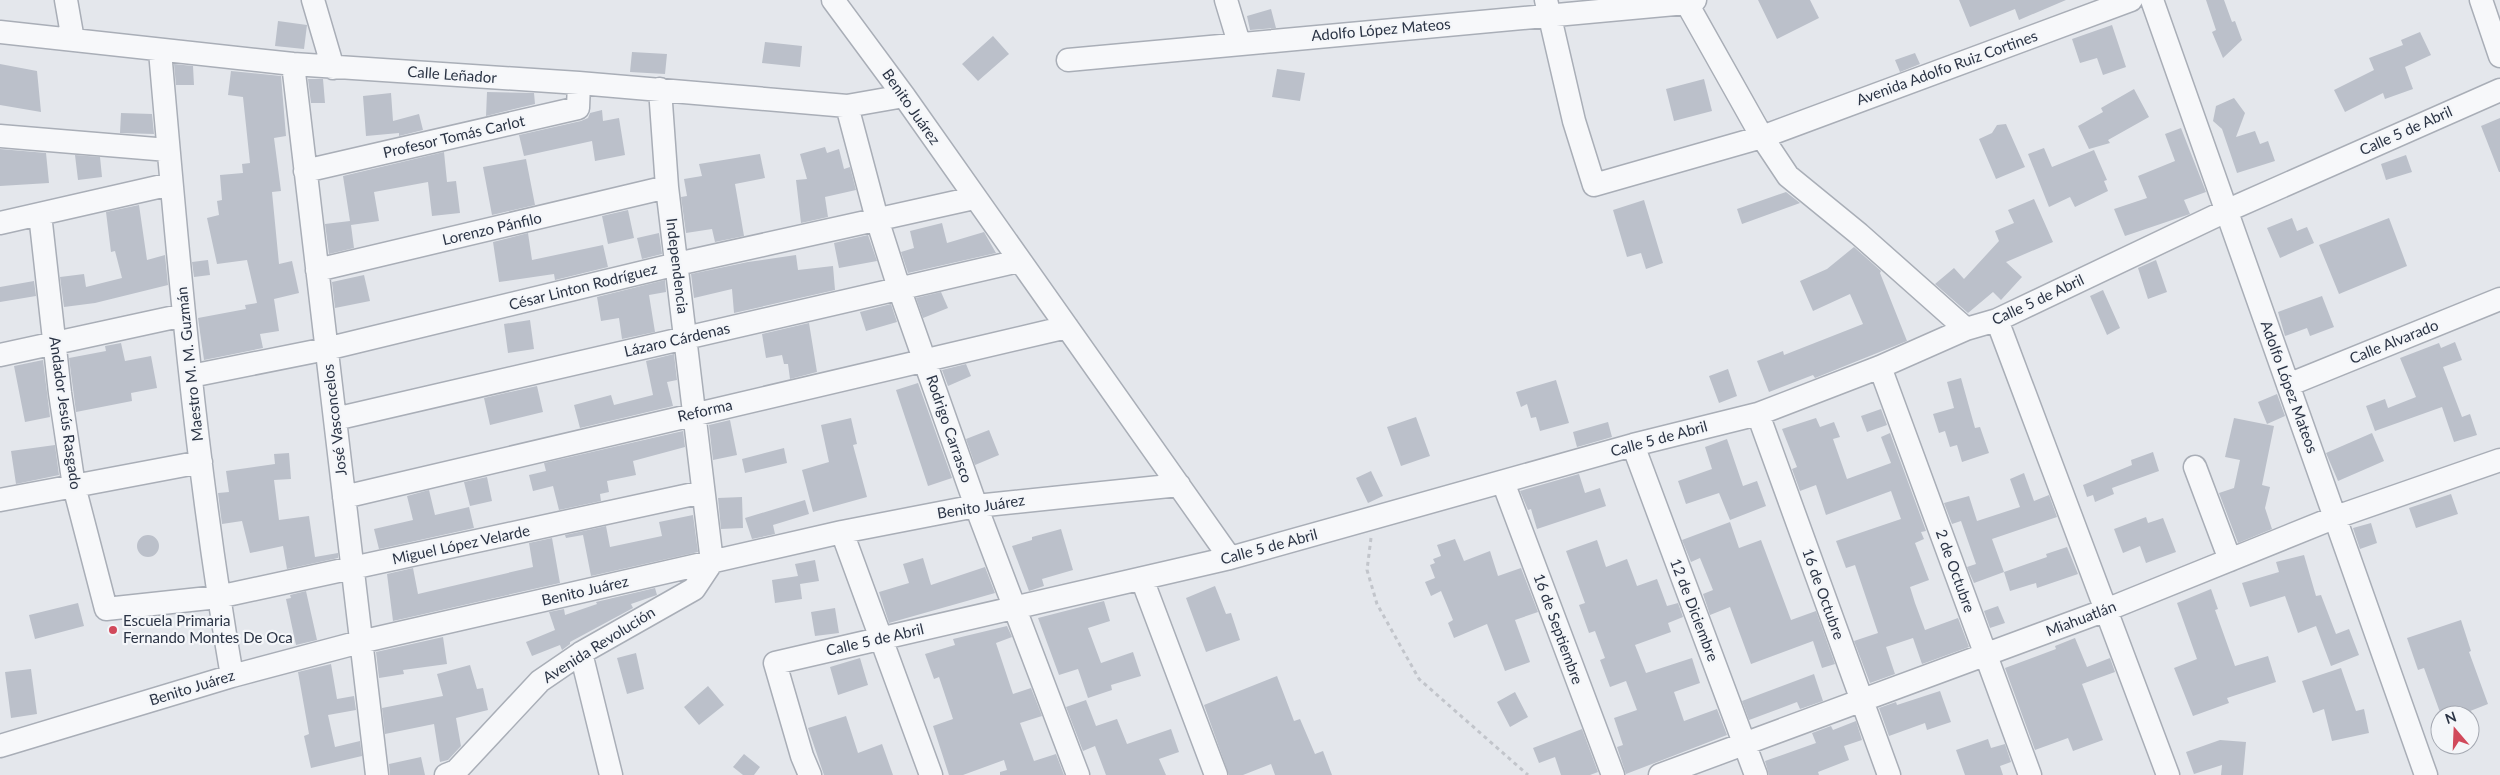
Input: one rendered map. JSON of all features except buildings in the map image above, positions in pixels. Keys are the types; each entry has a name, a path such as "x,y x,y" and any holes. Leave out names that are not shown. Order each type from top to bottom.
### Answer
{"street":[{"path":"66,0 73,40"},
{"path":"313,0 333,68"},
{"name":"Benito Juárez","path":"833,0 904,96 974,198 1067,326 1230,558"},
{"path":"1226,0 1239,43"},
{"name":"Avenida Adolfo Ruiz Cortines","path":"1548,7 1574,121 1594,185 1762,137 2132,0"},
{"name":"Adolfo López Mateos","path":"2152,0 2426,775"},
{"path":"2481,0 2500,56"},
{"path":"1689,1 1762,137 1788,176 1859,234 1966,329"},
{"name":"Adolfo López Mateos","path":"1068,60 1239,43 1548,7 1689,1"},
{"name":"Calle Leñador","path":"0,32 160,51 333,68 579,83 847,106 904,96"},
{"name":"Maestro M. M. Guzmán","path":"160,51 171,184 191,376 218,597 232,676"},
{"name":"José Vasconcelos","path":"293,64 377,775"},
{"name":"Profesor Tomás Carlot","path":"305,171 578,108 579,83"},
{"name":"Independencia","path":"660,89 667,187 712,562"},
{"name":"Calle 5 de Abril","path":"810,775 802,756 775,663 1014,606 1230,558 1632,445 1758,414 1880,367 1966,329 1998,320 2226,210 2500,90"},
{"name":"Rodrigo Carrasco","path":"847,106 877,220 899,288 976,506 1078,775"},
{"path":"0,136 168,150"},
{"path":"0,223 171,184"},
{"name":"Lorenzo Pánfilo","path":"317,270 667,187"},
{"name":"César Linton Rodríguez","path":"191,376 326,349 676,264 974,198"},
{"name":"Andador Jesús Rasgado","path":"40,214 54,343 74,486 106,609"},
{"name":"Lázaro Cárdenas","path":"335,419 1019,261"},
{"name":"Calle Alvarado","path":"2288,385 2500,299"},
{"path":"0,355 184,315"},
{"path":"1998,320 2168,775"},
{"name":"Reforma","path":"344,497 1067,326"},
{"name":"2 de Octubre","path":"1880,367 2030,775"},
{"name":"16 de Octubre","path":"1758,414 1889,775"},
{"name":"12 de Diciembre","path":"1632,445 1756,775"},
{"name":"Miahuatlán","path":"1660,775 2106,610 2336,517 2500,460"},
{"path":"0,500 201,462"},
{"path":"2194,467 2230,560"},
{"name":"16 de Septiembre","path":"1503,482 1612,775"},
{"name":"Benito Juárez","path":"0,746 232,676 360,642 842,532 976,506 1179,485"},
{"name":"Miguel López Velarde","path":"106,609 218,597 704,492"},
{"path":"842,532 931,775"},
{"name":"Avenida Revolución","path":"446,775 456,771 540,681 581,653 694,589 712,562"},
{"path":"1142,579 1216,775"},
{"path":"581,653 611,775"}],"path":[{"path":"1374,518 1367,570 1377,604 1419,679 1528,775"}],"place":[{"name":"Escuela Primaria Fernando Montes De Oca","path":"113,630"}]}
